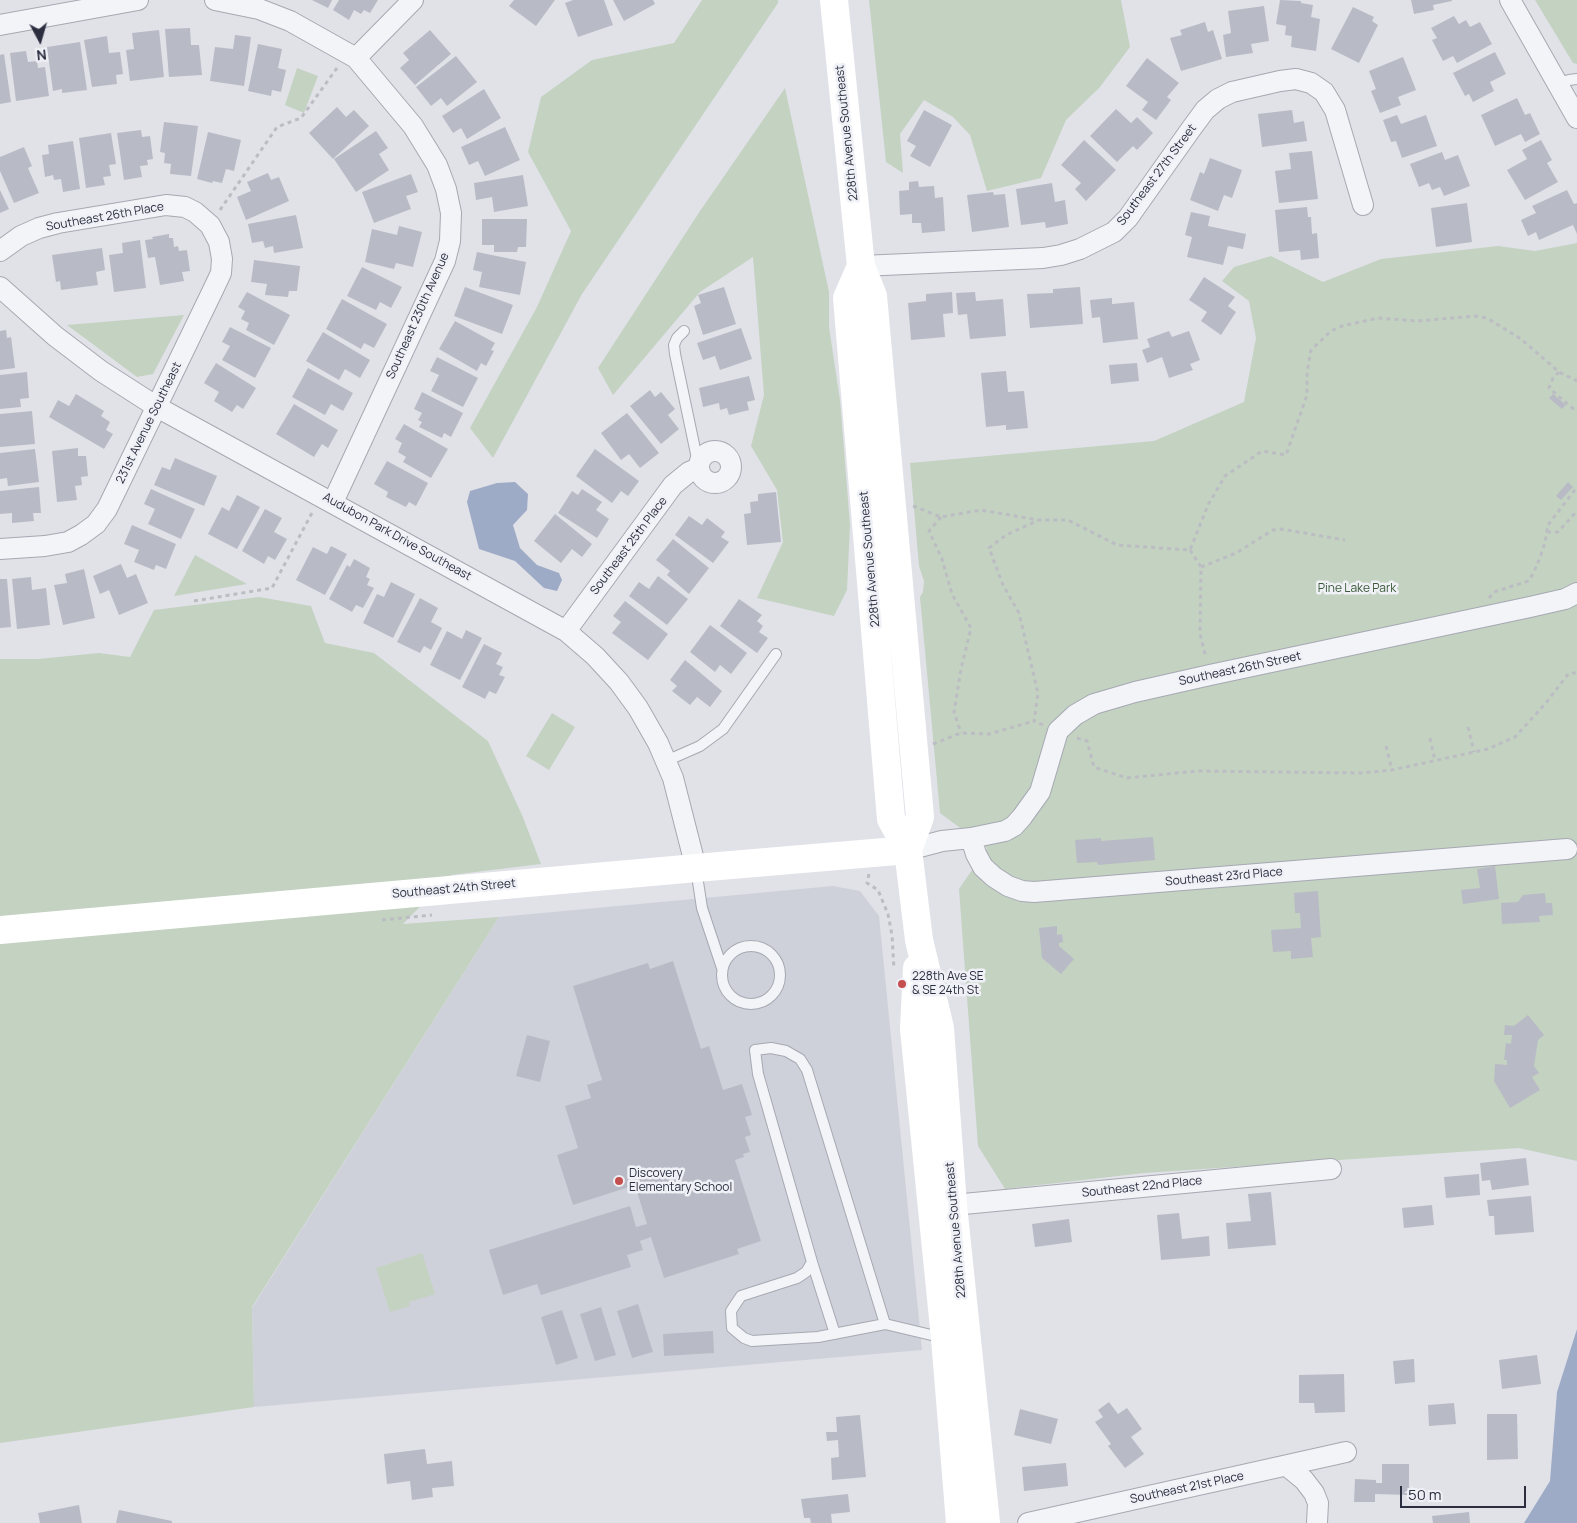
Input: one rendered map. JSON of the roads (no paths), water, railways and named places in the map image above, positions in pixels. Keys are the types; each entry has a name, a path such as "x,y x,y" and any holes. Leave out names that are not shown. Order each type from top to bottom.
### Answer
{"main road":[{"name":"228th Avenue Southeast","path":"834,0 861,266 847,298 875,464 892,819 908,850 919,940 940,1028 953,1205 986,1523"},
{"name":"Southeast 24th Street","path":"0,930 908,850"},
{"name":"228th Avenue Southeast","path":"919,940 914,1029 945,1338 960,1523"},
{"path":"945,1338 955,1358 961,1392 977,1436"}],"street":[{"path":"0,25 138,0"},
{"path":"215,0 259,9 290,21 352,56 413,0"},
{"path":"1510,0 1577,118"},
{"name":"Southeast 230th Avenue","path":"327,499 445,261 450,241 451,213 446,189 437,165 413,126 352,56"},
{"name":"Southeast 27th Street","path":"861,266 1043,258 1061,255 1087,246 1114,232 1128,218 1205,110 1218,99 1232,92 1296,79 1312,83 1324,92 1335,110 1363,205"},
{"name":"Southeast 26th Place","path":"0,251 21,236 39,228 58,223 166,206 185,207 195,212 210,225"},
{"name":"231st Avenue Southeast","path":"0,549 45,546 68,542 96,524 107,509 221,273 222,260 219,242 210,225"},
{"name":"Audubon Park Drive Southeast","path":"0,287 55,336 102,371 156,406 566,630 596,656 619,682 638,708 658,743 673,778 696,868"},
{"name":"Southeast 25th Place","path":"566,630 673,486 689,472 698,468"},
{"name":"Southeast 26th Street","path":"971,838 1005,831 1014,826 1040,792 1058,731 1075,715 1094,704 1135,692 1210,675 1530,607 1577,593"},
{"path":"908,850 942,841 971,838"},
{"name":"Southeast 23rd Place","path":"971,838 983,867 994,877 1008,886 1034,892 1567,849"},
{"name":"Southeast 22nd Place","path":"953,1205 1331,1169"},
{"name":"Southeast 21st Place","path":"1028,1523 1346,1452"},
{"path":"1287,1466 1304,1480 1314,1493 1318,1503 1317,1523"}],"lane":[{"path":"1557,83 1577,80"},
{"path":"684,331 677,338 674,345 674,354 698,468"},
{"path":"666,761 700,746 723,730 776,654"},
{"path":"696,868 702,908 722,968 721,978 729,995 737,1001 755,1004 772,996 778,988 780,978 776,959 769,951 760,947 746,946 732,952 722,968"},
{"path":"835,1334 812,1262 758,1074 755,1050 771,1048 786,1051 800,1059 807,1070 885,1324"},
{"path":"812,1262 806,1272 797,1278 741,1296 731,1311 732,1328 744,1338 752,1341 818,1337 885,1324 945,1338"}],"water":[{"path":"515,482 528,494 527,510 513,525 520,548 537,565 559,573 562,580 557,591 544,588 515,561 479,549 467,502 470,491 497,483"},
{"path":"1577,1329 1577,1523 1524,1523 1550,1481 1557,1392"}],"place":[{"name":"228th Ave SE & SE 24th St","path":"902,984"},
{"name":"Discovery Elementary School","path":"619,1181"}],"park label":[{"name":"Pine Lake Park","path":"1357,589"}]}
